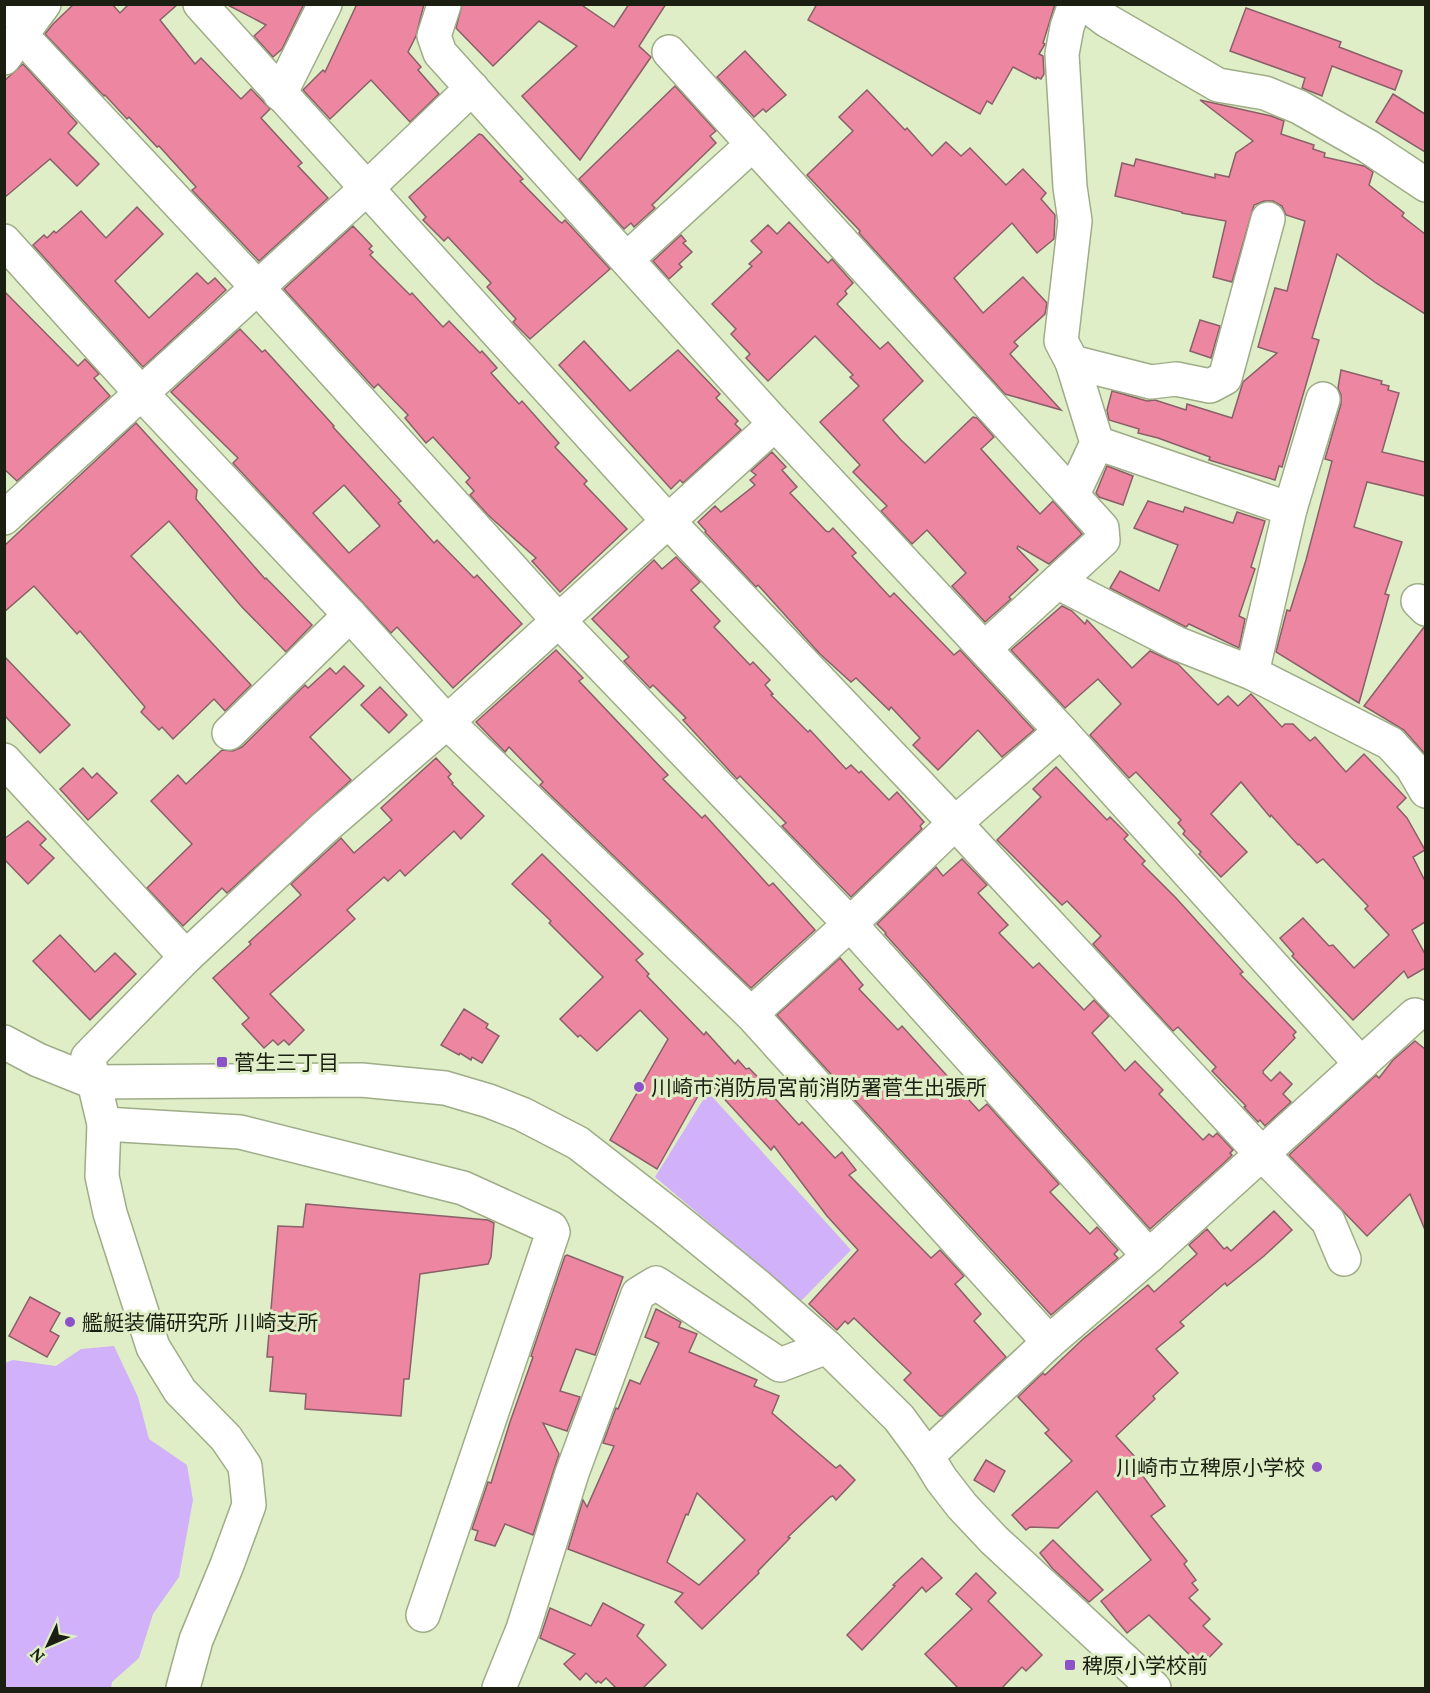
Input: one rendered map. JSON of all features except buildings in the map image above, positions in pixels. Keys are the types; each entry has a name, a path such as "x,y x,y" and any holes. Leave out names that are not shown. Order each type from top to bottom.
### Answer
{"street":[{"path":"200,4 668,522 955,823 1328,1221 1344,1259"},
{"path":"280,94 325,4"},
{"path":"1073,494 1096,442 1072,362 1061,341 1075,221 1070,187 1062,54 1066,27 1075,4"},
{"path":"444,5 434,36 440,53 775,424 1061,730 1361,1064"},
{"path":"1102,10 1218,85 1265,93 1299,108 1369,147 1425,185"},
{"path":"21,26 558,620 850,924 1149,1256"},
{"path":"669,52 1102,528 1103,540 985,648"},
{"path":"4,518 367,188 472,88"},
{"path":"627,259 753,144"},
{"path":"1072,362 1151,382 1176,379 1210,386 1225,378 1268,219"},
{"path":"4,241 141,393 350,615 447,722 750,1014 1049,1342"},
{"path":"1252,673 1290,509 1323,399"},
{"path":"183,1689 196,1640 249,1505 245,1466 226,1438 180,1391 153,1347 111,1213 102,1176 104,1124 88,1057 186,957 324,828 447,722 775,424"},
{"path":"1096,442 1290,509"},
{"path":"1057,582 1176,643 1252,673 1390,743 1412,766 1425,790"},
{"path":"229,733 350,615"},
{"path":"750,1014 850,924 955,823 1061,730"},
{"path":"4,760 186,957"},
{"path":"927,1456 1049,1342 1149,1256 1261,1152 1415,1015"},
{"path":"4,1042 93,1082 361,1080 445,1088 522,1114 578,1143 687,1228 827,1347 899,1418 962,1506 994,1540 1154,1689"},
{"path":"104,1124 240,1132 463,1188 550,1228 553,1232 423,1615"},
{"path":"499,1689 523,1629 572,1473 638,1294 656,1283 780,1365 827,1347"}],"shaded area":[{"path":"708,1092 851,1250 801,1301 655,1177"},
{"path":"114,1346 138,1397 149,1439 187,1465 193,1500 179,1577 153,1614 139,1658 112,1682 111,1688 5,1688 5,1363 13,1360 56,1366 81,1349"}],"place":[{"name":"菅生三丁目","path":"222,1062"},
{"name":"川崎市消防局宮前消防署菅生出張所","path":"639,1087"},
{"name":"艦艇装備研究所 川崎支所","path":"70,1322"},
{"name":"川崎市立稗原小学校","path":"1317,1467"},
{"name":"稗原小学校前","path":"1070,1665"}]}
